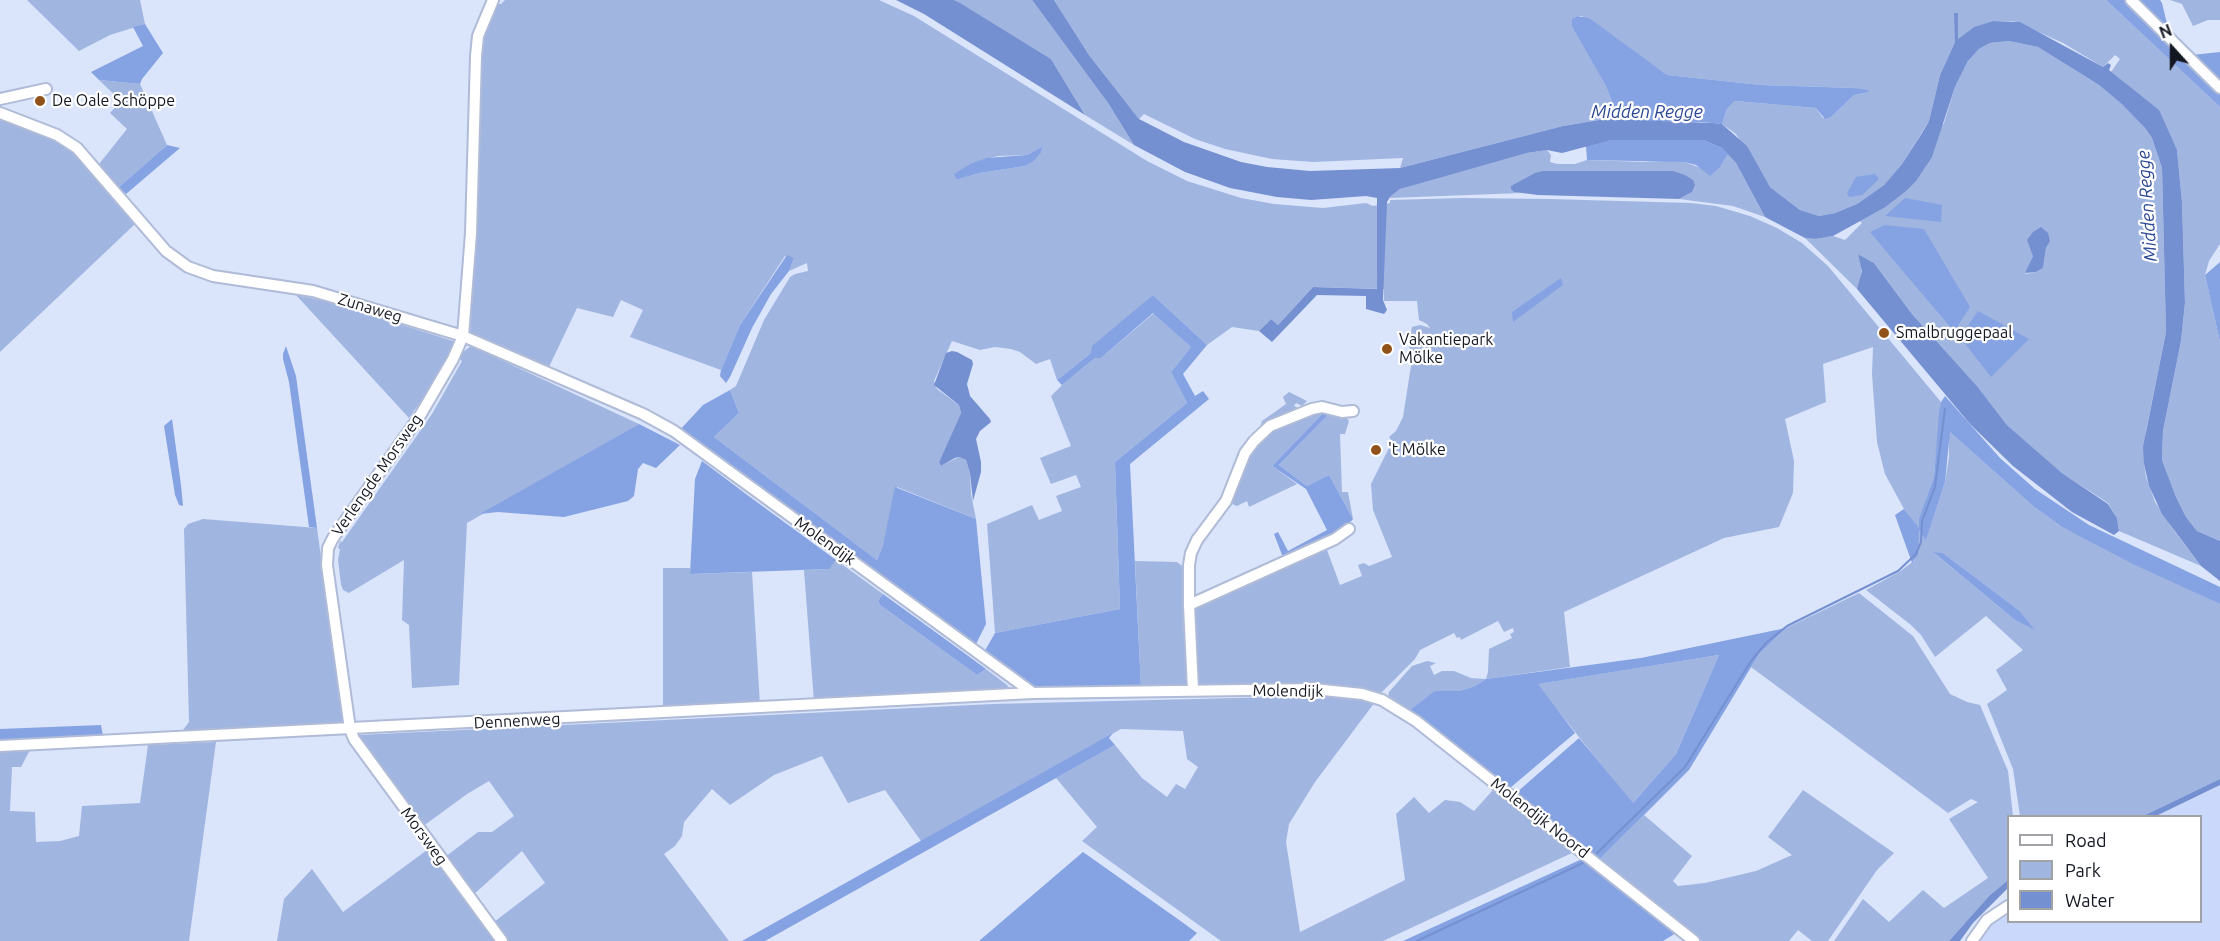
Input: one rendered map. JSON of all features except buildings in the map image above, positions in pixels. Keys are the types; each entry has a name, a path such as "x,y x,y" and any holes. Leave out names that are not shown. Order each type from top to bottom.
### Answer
{"street":[{"path":"463,336 471,233 476,56 478,36 493,0"},
{"path":"2131,0 2220,88"},
{"path":"0,99 46,89"},
{"name":"Zunaweg","path":"0,112 57,135 77,148 166,251 188,267 213,276 288,286 320,293 463,336"},
{"name":"Molendijk","path":"463,336 643,414 674,431 1033,693 1314,689 1362,694 1382,700"},
{"name":"Verlengde Morsweg","path":"351,729 327,570 328,548 341,525 433,394 463,336"},
{"path":"1193,690 1189,605 1191,553 1197,540 1226,501 1245,453 1270,426 1317,407 1342,412 1353,411"},
{"path":"1189,605 1335,539 1349,529"},
{"name":"Dennenweg","path":"0,746 1033,693"},
{"name":"Molendijk Noord","path":"1382,700 1416,721 1694,941"},
{"name":"Morsweg","path":"351,729 356,744 501,941"},
{"path":"1972,941 1987,920 2007,907"}],"shaded area":[{"path":"2106,0 2124,0 2220,95 2220,107"},
{"path":"2138,0 2160,0 2169,32"},
{"path":"1577,16 1589,18 1667,75 1761,85 1855,88 1869,92 1854,95 1831,117 1825,119 1816,108 1735,101 1727,109 1722,124 1619,121 1606,86 1572,26 1572,19"},
{"path":"145,24 163,53 140,84 99,80 91,72 143,46 133,27"},
{"path":"2220,52 2220,83 2192,55"},
{"path":"1611,140 1703,140 1722,148 1728,154 1720,167 1710,176 1696,165 1684,162 1587,160 1586,146 1593,143"},
{"path":"167,145 180,148 126,194 119,187"},
{"path":"1043,146 1041,153 1033,162 1025,166 980,173 959,179 956,179 954,174 972,163 987,158 1027,155"},
{"path":"1875,174 1879,179 1862,195 1849,197 1847,193 1856,177"},
{"path":"1905,198 1942,205 1941,222 1885,216"},
{"path":"1884,225 1924,229 1970,307 1954,332 1870,232"},
{"path":"787,255 794,258 789,271 771,294 726,383 720,376 721,370 740,325"},
{"path":"2220,262 2220,342 2205,275"},
{"path":"1561,278 1563,285 1513,322 1512,312"},
{"path":"1153,295 1207,345 1183,374 1195,396 1203,391 1209,399 1130,464 1141,688 1042,691 1032,688 983,654 995,633 1120,609 1115,462 1187,403 1171,372 1191,347 1153,313 1101,358 1095,358 1062,385 1057,380 1091,353 1092,346"},
{"path":"1978,311 2029,339 1991,377 1960,337"},
{"path":"286,346 296,376 317,528 309,527 289,382 283,359"},
{"path":"730,390 739,413 714,437 877,560 883,545 895,487 976,519 986,624 974,648 678,432 703,405"},
{"path":"1945,396 2000,458 2035,489 2089,525 2220,587 2220,604 2133,564 2062,527 2033,506 1950,432 1945,482 1926,540 1919,530 1918,555 1912,563 1895,515 1904,509 1919,528 1919,519 1934,477 1939,413"},
{"path":"1325,411 1331,412 1279,465 1307,486 1329,475 1353,519 1342,532 1284,560 1274,534 1278,532 1288,551 1327,530 1306,489 1272,466"},
{"path":"172,419 183,506 179,505 175,495 164,426"},
{"path":"639,424 680,445 656,468 643,463 638,469 634,496 628,501 564,517 498,512 480,514"},
{"path":"702,461 836,560 829,569 690,574 695,479"},
{"path":"1933,552 1942,553 1951,559 2020,611 2035,630 2015,620"},
{"path":"883,594 986,669 977,675 880,605 878,601"},
{"path":"1786,628 1759,654 1689,770 1599,860 1516,793 1579,738 1633,803 1676,754 1719,655 1538,684 1575,733 1510,788 1410,710 1435,691 1459,691 1475,686 1486,679 1641,658"},
{"path":"101,725 103,736 0,740 0,729"},
{"path":"1113,733 1109,738 1115,745 765,941 742,941"},
{"path":"2220,777 2220,941 1976,941 1992,919 2007,912 2007,923 2202,923 2202,815 2151,815"},
{"path":"1083,852 1197,933 1189,941 979,941"},
{"path":"1582,859 1676,933 1663,941 1403,941"}],"green space":[{"path":"27,0 140,0 145,24 110,35 79,51"},
{"path":"505,0 879,0 914,16 1147,161 1187,181 1241,198 1274,204 1323,208 1366,203 1373,206 1390,203 1390,200 1462,198 1691,203 1716,206 1750,216 1777,228 1802,243 1828,266 1941,402 1934,477 1925,503 1926,539 1945,482 1949,457 1949,431 2033,506 2062,527 2220,604 2220,779 2145,815 2020,815 2013,769 1987,704 2007,690 1996,670 2023,650 1986,616 1935,657 1921,635 1911,625 1866,590 1899,572 1915,560 1919,529 1904,509 1885,474 1877,442 1872,374 1873,347 1823,364 1826,402 1785,419 1794,461 1793,493 1779,527 1724,538 1564,612 1570,667 1486,679 1489,649 1512,638 1510,634 1514,632 1513,628 1504,632 1498,621 1461,640 1454,633 1420,650 1415,659 1380,694 1351,687 1328,685 1201,687 1196,680 1193,610 1198,604 1327,550 1340,585 1362,576 1358,565 1364,563 1369,566 1392,557 1373,510 1371,484 1392,442 1389,437 1396,431 1403,417 1411,366 1409,343 1412,327 1420,325 1430,328 1419,320 1417,301 1384,301 1384,289 1313,287 1278,325 1271,319 1259,331 1232,327 1207,345 1153,295 1091,353 1057,380 1050,359 1036,364 1020,352 1011,349 995,347 980,350 952,341 934,381 937,389 959,405 961,413 939,462 941,466 959,457 966,460 976,519 897,487 883,545 877,560 714,437 739,413 730,390 736,386 764,320 790,277 808,271 807,263 789,271 794,258 785,256 740,325 721,370 630,337 643,310 621,300 613,317 577,308 547,371 470,335 479,157 477,73 479,47 494,4 501,4","holes":["1043,146 1041,153 1033,162 1025,166 980,173 959,179 972,163 998,156 1027,155","1934,553 1951,559 2020,611 2034,629 2015,620"]},
{"path":"954,0 1032,0 1108,103 1134,145 1085,115 1051,59"},
{"path":"1054,0 2106,0 2220,107 2220,244 2209,261 2205,275 2220,342 2220,541 2197,531 2186,517 2162,460 2163,431 2181,341 2185,303 2182,202 2177,150 2125,83 2111,72 2120,59 2115,55 2103,67 2063,43 2014,21 1993,21 1975,27 1958,39 1958,13 1955,42 1940,75 1929,121 1902,164 1884,185 1857,204 1835,213 1819,216 1800,210 1770,187 1736,134 1722,124 1727,109 1735,101 1816,108 1823,118 1831,117 1854,95 1869,92 1855,88 1761,85 1667,75 1582,16 1577,16 1572,19 1606,86 1619,121 1605,119 1563,126 1400,168 1403,158 1313,162 1272,159 1225,149 1195,139 1144,114 1139,119 1089,55"},
{"path":"2170,0 2220,0 2220,20 2208,20 2193,26 2182,4"},
{"path":"2009,41 2038,47 2099,85 2123,104 2152,138 2162,168 2166,332 2146,431 2144,464 2155,502 2201,566 2119,531 2117,518 2108,503 2062,473 2007,425 1977,386 1912,314 1874,263 1858,254 1862,268 1857,289 1805,238 1833,236 1845,240 1862,223 1860,221 1884,208 1944,123 1955,87 1968,61 1979,49 1990,43","holes":["1884,225 1954,332 1871,232","2050,240 2046,248 2043,268 2025,274 2033,256"]},
{"path":"99,80 140,84 167,145 119,187 99,164 127,129 110,113 121,101"},
{"path":"0,117 53,139 75,153 135,224 0,352"},
{"path":"1547,150 1551,155 1550,162 1557,164 1575,164 1587,160 1666,161 1684,162 1704,169 1720,167 1728,154 1736,163 1765,217 1733,206 1679,199 1692,192 1514,192 1522,193 1389,198 1400,189 1416,184 1527,153"},
{"path":"296,295 326,301 456,342 431,387 409,418"},
{"path":"1154,313 1191,347 1171,372 1187,403 1115,462 1120,609 995,633 987,524 1032,505 1039,520 1062,511 1056,496 1081,487 1076,475 1051,484 1040,458 1071,446 1051,396 1095,358 1101,358"},
{"path":"471,346 639,424 467,523 459,685 412,688 409,625 402,620 404,560 349,593 343,590 341,585 338,560 340,549 338,548 340,541 342,542 432,414 462,361 460,359 463,352"},
{"path":"1289,392 1307,401 1302,406 1296,403 1294,406 1300,409 1259,431 1262,421 1286,404 1283,397"},
{"path":"1312,411 1325,411 1272,466 1297,484 1249,507 1247,501 1237,506 1232,504 1236,486 1248,456 1265,433"},
{"path":"1331,412 1345,416 1349,421 1345,434 1340,434 1342,492 1348,492 1353,519 1329,475 1307,486 1279,465"},
{"path":"203,519 317,528 343,717 341,726 180,734 189,722 184,529 188,524"},
{"path":"836,560 883,594 878,601 880,605 977,675 986,669 1007,685 1012,692 814,702 804,570 828,569"},
{"path":"1135,561 1177,562 1185,568 1190,682 1187,685 1141,688"},
{"path":"663,568 690,568 690,574 752,572 760,705 663,710"},
{"path":"1859,593 1913,636 1950,694 1980,705 2008,771 2013,815 2007,815 2007,881 1989,896 1949,941 1834,941 1863,899 1889,922 1923,890 1944,908 1988,878 1949,819 1978,802 1971,799 1948,813 1751,667 1759,654 1786,628"},
{"path":"1719,655 1676,754 1632,804 1537,684"},
{"path":"1427,661 1436,663 1430,666 1434,675 1442,671 1454,671 1471,678 1486,679 1475,686 1459,691 1448,691 1421,702 1410,710 1388,697 1389,692 1412,666"},
{"path":"1343,697 1375,702 1315,782 1289,824 1286,842 1300,932 1405,880 1396,814 1414,797 1429,813 1445,800 1460,802 1474,811 1494,789 1574,852 1383,941 1221,941 1082,841 1097,827 1056,778 1115,745 1142,778 1167,797 1176,784 1185,789 1198,767 1187,759 1183,731 1121,729 921,841 885,790 848,803 822,756 774,775 730,805 712,789 684,822 682,836 675,846 664,854 729,941 508,941 494,922 545,883 522,851 473,895 445,857 478,832 492,832 514,816 489,781 422,827 360,742 359,735 993,704"},
{"path":"216,742 189,941 0,941 0,752 30,750 21,767 12,767 10,811 35,812 36,842 60,841 79,836 82,806 140,803 148,745"},
{"path":"1803,790 1894,853 1877,870 1828,941 1812,941 1798,930 1789,941 1702,941 1599,860 1644,815 1692,856 1673,881 1678,886 1705,883 1756,871 1792,855 1768,837"},
{"path":"427,850 496,941 277,941 284,899 312,869 343,912"}],"water":[{"path":"896,0 954,0 960,3 1051,59 1085,115 924,14"},
{"path":"1032,0 1054,0 1089,55 1139,119 1184,142 1241,162 1310,171 1400,168 1563,126 1605,119 1713,123 1722,124 1747,146 1770,187 1800,210 1819,216 1835,213 1857,204 1884,185 1902,164 1929,121 1940,75 1955,42 1954,13 1958,13 1958,39 1974,27 1993,21 2020,22 2103,67 2108,63 2111,65 2109,70 2159,110 2177,150 2182,202 2185,303 2181,341 2163,431 2162,460 2186,517 2197,531 2220,541 2220,581 2201,566 2162,514 2149,486 2144,464 2143,447 2166,332 2162,168 2152,138 2122,104 2099,85 2038,47 2009,41 1990,43 1979,49 1968,61 1955,87 1932,157 1916,181 1884,208 1833,236 1805,238 1765,217 1736,163 1722,148 1703,140 1611,140 1562,153 1547,150 1527,153 1400,189 1387,202 1383,300 1387,310 1384,314 1366,309 1366,296 1317,295 1272,342 1259,331 1271,319 1278,325 1313,287 1377,289 1377,198 1366,196 1311,200 1277,197 1230,188 1185,172 1134,145 1108,103"},
{"path":"1543,171 1673,171 1693,180 1695,185 1692,192 1679,199 1538,195 1514,192 1511,189 1511,186"},
{"path":"2041,227 2048,233 2050,241 2046,248 2043,268 2036,272 2025,273 2033,256 2027,240"},
{"path":"1858,254 1874,263 1912,314 1977,386 2007,425 2062,473 2108,504 2117,518 2119,531 2114,535 2072,512 2013,466 1970,424 1857,289 1862,271"},
{"path":"952,351 972,360 967,384 970,396 991,422 980,431 976,439 981,472 973,501 966,460 959,457 941,466 939,462 961,413 959,405 934,385 946,353"},
{"path":"2220,779 2220,785 2158,815 2145,815"},
{"path":"2007,881 2007,889 1973,923 1960,941 1949,941 1989,896"}],"waterway":[{"path":"1597,853 1685,767 1751,661 1767,642 1787,626 1898,571 1916,554 1921,542 1922,521 1935,487 1945,409"},
{"path":"1417,941 1583,863"}],"place":[{"name":"De Oale Schöppe","path":"40,101"},
{"name":"Smalbruggepaal","path":"1884,333"},
{"name":"Vakantiepark Mölke","path":"1387,349"},
{"name":"'t Mölke","path":"1376,450"}],"water label":[{"name":"Midden Regge","path":"1647,112"},
{"name":"Midden Regge","path":"2147,206"}]}
